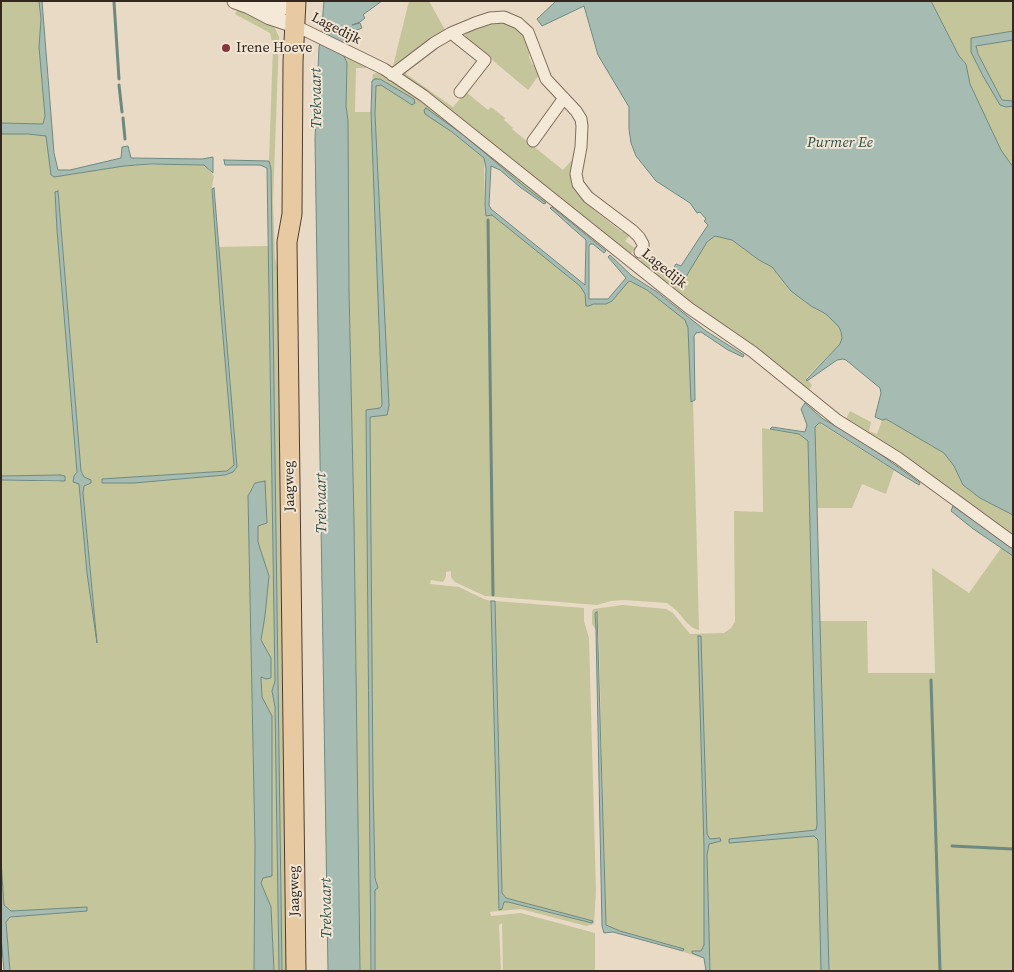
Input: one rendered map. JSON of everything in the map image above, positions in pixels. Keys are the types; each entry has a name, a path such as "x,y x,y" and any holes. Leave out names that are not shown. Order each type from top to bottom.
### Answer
{"main road":[{"name":"Jaagweg","path":"295,11 292,109 292,214 287,242 296,971"}],"street":[{"path":"242,4 270,17 295,11"},
{"name":"Lagedijk","path":"295,11 316,35 384,69 446,113 688,308 753,352 837,420 904,463 1013,542"},
{"path":"392,75 434,43 451,33 490,18 504,17 518,23 528,32 546,79 576,111 581,119 581,147 576,174 578,184 588,197 633,230 642,244 643,248 640,252"},
{"path":"451,33 485,60 460,92"},
{"path":"533,141 564,98"}],"green space":[{"path":"1,1 39,1 41,19 39,47 45,116 43,124 1,123"},
{"path":"409,1 429,1 445,30 393,66"},
{"path":"931,1 1013,1 1013,31 971,38 983,76 1006,107 1013,106 1013,167 1001,150 970,84 966,64 959,56"},
{"path":"238,9 274,26 279,37 273,202 275,257 280,281 289,971 282,971 271,169 269,160 273,47 270,33 235,14"},
{"path":"491,22 507,23 523,32 529,44 529,57 532,64 537,67 539,75 528,90 466,38 465,32"},
{"path":"1013,40 1013,101 1009,101 1002,100 978,54 976,46"},
{"path":"343,54 368,66 366,68 356,68 355,112 371,112 378,266 382,406 366,410 371,971 360,971 348,121 346,106 347,63"},
{"path":"419,60 420,62 407,71 406,74 453,107 466,92 488,110 491,107 505,118 504,120 512,129 563,170 572,160 571,170 594,206 594,210 622,232 626,231 631,234 625,241 635,248 630,255 581,218 576,210 553,195 402,75"},
{"path":"380,72 440,112 547,201 546,203 526,188 487,154 440,123 484,158 485,213 492,215 580,286 586,299 591,304 608,303 629,277 691,323 699,630 687,623 667,603 624,600 597,605 485,596 455,582 451,577 451,571 446,572 443,582 431,580 430,584 459,587 491,601 499,910 502,909 504,901 559,915 593,921 506,898 501,888 495,601 584,608 584,621 589,638 596,891 594,924 586,926 521,909 490,912 491,916 521,913 595,933 595,971 503,971 502,923 499,925 501,971 375,971 375,890 377,882 375,878 373,782 370,417 387,415 375,114 376,86 381,85 412,105 414,99 379,79 372,81 373,74"},
{"path":"1,134 47,136 51,175 54,177 124,166 205,165 214,176 212,186 220,302 234,465 227,471 102,479 102,483 134,483 225,475 237,468 218,247 268,246 275,681 272,691 275,707 279,971 274,971 271,907 261,883 263,878 272,876 272,716 262,697 261,676 271,658 261,640 269,576 258,542 258,526 267,523 264,481 255,483 248,496 255,845 254,971 10,971 6,922 10,917 87,911 87,907 11,911 4,905 1,861 1,480 58,482 65,480 60,475 1,476","holes":["55,192 58,192 81,471 84,478 91,482 84,486 83,493 96,630 87,572 79,483 74,477 77,472 57,230"]},
{"path":"715,236 732,240 772,267 791,291 811,306 826,314 839,327 842,338 840,344 806,378 812,385 808,392 638,264 644,256 669,276 700,252 707,242"},
{"path":"850,411 871,422 869,431 877,434 882,420 885,418 944,453 950,458 960,479 980,498 1013,515 1013,538 845,421"},
{"path":"819,423 894,470 886,494 862,484 852,508 817,508 815,427"},
{"path":"762,428 799,434 808,440 812,585 817,621 867,621 868,673 935,673 932,568 969,593 1004,544 1013,551 1013,971 709,971 708,960 606,926 599,642 597,612 595,613 596,630 592,624 592,611 594,609 622,605 666,609 673,613 690,634 724,633 731,628 735,622 734,511 763,512"}],"water":[{"path":"39,1 42,1 54,153 58,170 70,170 121,158 122,147 128,146 131,158 202,159 213,157 213,173 204,165 151,164 124,166 54,177 51,175 46,136 1,134 1,123 43,124 45,116 39,47 41,19"},
{"name":"Trekvaart","path":"324,1 382,1 364,14 365,18 360,22 352,25 360,23 362,28 352,32 343,54 347,63 346,106 348,121 360,971 328,971 315,139 319,47 323,26"},
{"name":"Purmer Ee","path":"556,1 931,1 959,56 966,64 970,84 1001,150 1013,167 1013,515 980,498 963,485 954,466 944,453 886,419 882,420 875,417 881,393 880,388 846,360 837,360 806,380 840,344 841,332 839,327 826,314 811,306 791,291 772,267 732,240 715,236 707,242 681,285 669,276 676,264 681,266 708,225 704,221 706,219 700,212 697,213 690,203 656,181 636,156 631,143 629,129 629,107 598,55 584,6 542,26 537,19"},
{"path":"1013,31 1013,40 976,46 978,54 1002,100 1013,101 1013,106 1006,107 1000,105 983,76 971,52 971,38"},
{"path":"380,79 414,99 415,103 412,105 381,85 376,86 375,114 389,406 387,415 370,417 373,782 375,878 378,888 375,890 375,971 371,971 366,410 380,408 382,405 371,112 372,81"},
{"path":"426,108 465,136 546,203 544,204 500,170 491,166 489,205 491,209 585,285 586,240 550,208 552,207 606,251 604,253 593,244 589,246 589,299 608,299 626,278 608,257 610,255 632,276 657,292 706,331 744,355 743,357 728,350 701,332 696,333 694,336 695,400 691,402 688,328 685,320 647,290 630,281 612,301 606,304 586,306 585,294 580,286 492,215 486,216 486,169 484,158 452,132 425,114 424,110"},
{"path":"224,160 269,161 271,169 282,971 279,971 275,707 272,691 275,681 267,168 260,165 225,165"},
{"path":"214,188 237,467 233,472 225,475 134,483 102,483 102,479 227,471 234,465 220,302 212,189"},
{"path":"58,191 81,471 84,477 91,480 91,483 84,486 83,493 97,643 87,573 79,484 73,482 77,472 57,230 55,192"},
{"path":"805,403 823,419 858,438 920,483 919,485 904,476 821,423 815,427 829,971 821,971 818,840 814,836 729,843 729,839 816,830 817,825 808,441 799,434 770,429 772,427 805,432 807,425 801,409"},
{"path":"1,476 65,476 65,481 1,480"},
{"path":"265,481 267,523 258,526 258,542 269,576 261,640 271,658 271,678 261,677 262,697 272,716 272,876 263,878 261,883 271,907 274,971 254,971 255,845 248,496 255,483"},
{"path":"953,506 1013,547 1013,556 951,511"},
{"path":"491,601 495,601 502,893 506,898 593,921 592,923 508,902 504,902 502,909 499,910"},
{"path":"597,612 606,925 620,931 684,949 683,951 613,932 604,933 602,926 595,613"},
{"path":"698,636 701,636 707,834 710,839 720,838 721,841 709,844 707,855 710,971 706,971 704,958 692,953 692,951 701,951 704,945 704,847"},
{"path":"1,861 4,905 11,911 87,907 87,911 10,917 6,922 10,971 4,971 1,936"}],"waterway":[{"path":"114,2 119,79"},
{"path":"119,85 122,112"},
{"path":"123,118 125,139"},
{"path":"488,220 493,595"},
{"path":"931,680 940,971"},
{"path":"952,846 1013,849"}],"place":[{"name":"Irene Hoeve","path":"226,48"}]}
